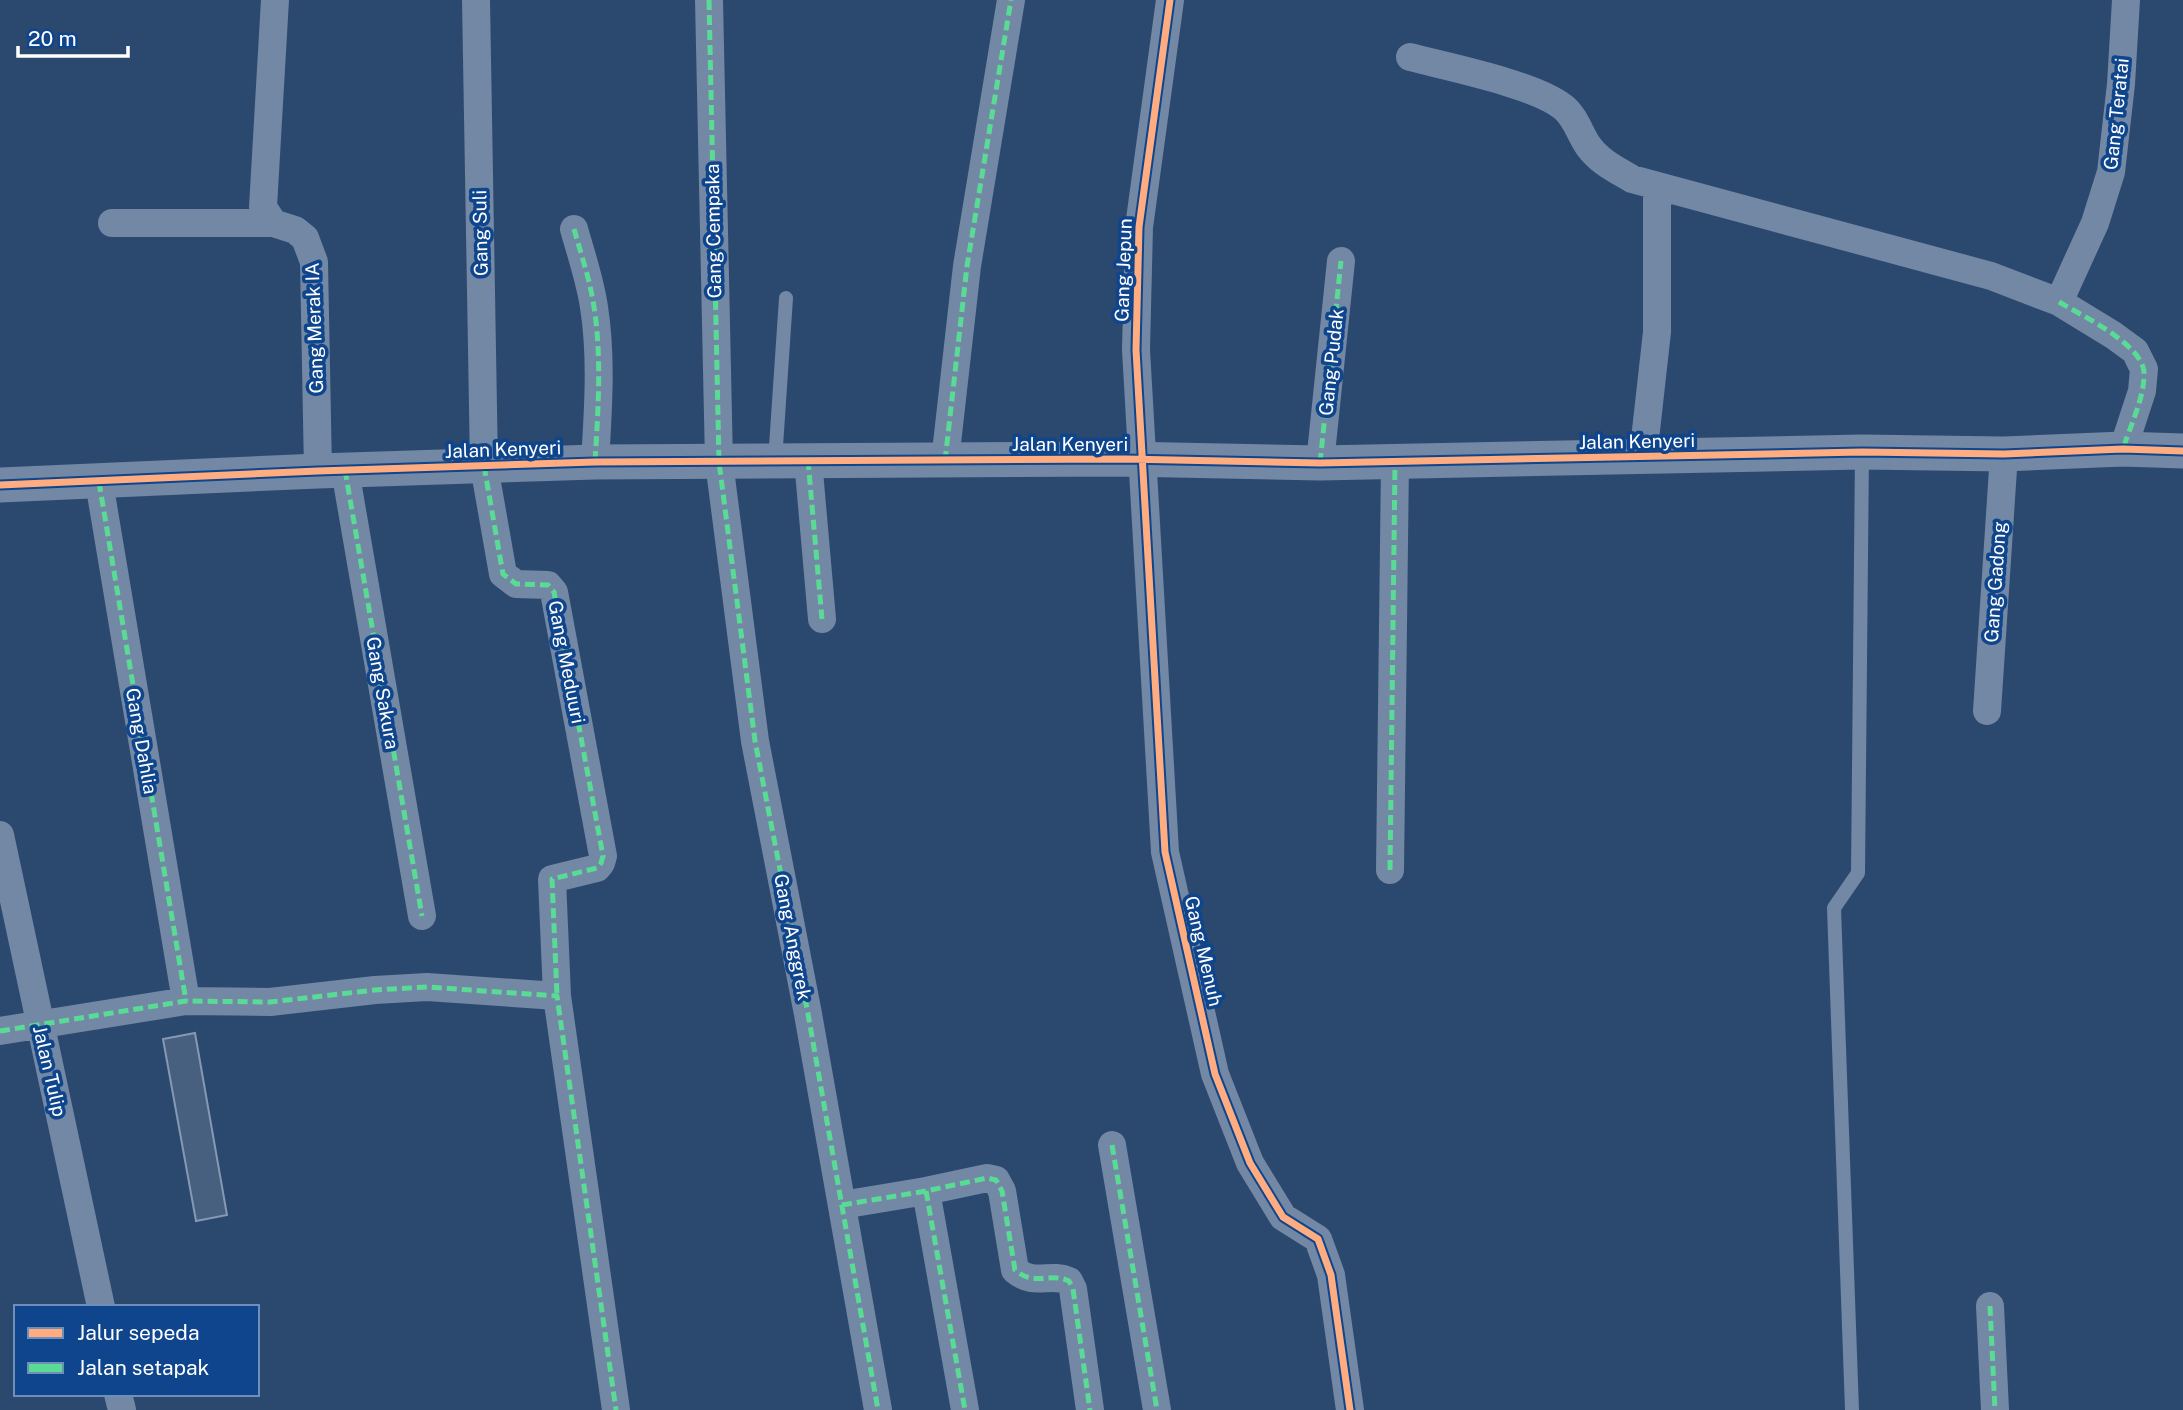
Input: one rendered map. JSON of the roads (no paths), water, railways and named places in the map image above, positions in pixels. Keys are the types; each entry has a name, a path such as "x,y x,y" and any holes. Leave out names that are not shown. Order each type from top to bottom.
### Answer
{"street":[{"path":"273,223 263,207 275,0"},
{"name":"Gang Suli","path":"476,0 484,466"},
{"name":"Gang Cempaka","path":"709,0 719,462"},
{"path":"945,461 967,266 1011,0"},
{"name":"Gang Jepun","path":"1143,460 1136,350 1139,227 1170,0"},
{"name":"Gang Teratai","path":"2059,302 2095,223 2111,172 2121,84 2126,0"},
{"path":"1410,57 1516,86 1549,99 1563,107 1576,122 1589,147 1605,163 1632,180 1991,276 2059,302 2135,351 2144,369 2142,391 2123,450"},
{"path":"1643,457 1657,332 1657,186"},
{"path":"112,223 273,223"},
{"name":"Gang Merak IA","path":"273,223 295,230 305,238 314,262 331,470"},
{"path":"573,229 589,282 598,341 595,462"},
{"name":"Gang Pudak","path":"1320,463 1341,261"},
{"name":"Jalan Kenyeri","path":"0,485 331,470 595,462 1143,460 1320,463 1862,452 2004,454 2183,451"},
{"name":"Gang Gadong","path":"1987,711 2004,454"},
{"name":"Gang Menuh","path":"1143,460 1165,852 1220,1087 1250,1163 1283,1217 1318,1239 1331,1275 1350,1410"},
{"path":"791,461 822,620"},
{"name":"Gang Anggrek","path":"719,462 755,741 808,1014 878,1410"},
{"path":"1390,870 1395,462"},
{"name":"Gang Meduuri","path":"484,466 503,574 516,584 548,585 554,592 603,856 597,868 552,879 557,996"},
{"name":"Gang Sakura","path":"331,470 422,916"},
{"name":"Gang Dahlia","path":"99,482 186,1001"},
{"name":"Jalan Tulip","path":"0,835 101,1305"},
{"path":"0,1031 186,1001 270,1002 375,989 427,987 557,996 615,1410"},
{"path":"1112,1145 1157,1410"},
{"path":"842,1205 987,1178 996,1180 1000,1185 1015,1270 1033,1280 1061,1278 1069,1281 1073,1289 1090,1410"},
{"path":"926,1191 965,1410"},
{"path":"1990,1306 1995,1410"}],"lane":[{"path":"786,298 791,461"},
{"path":"1852,1410 1834,908 1858,873 1862,452"}]}
